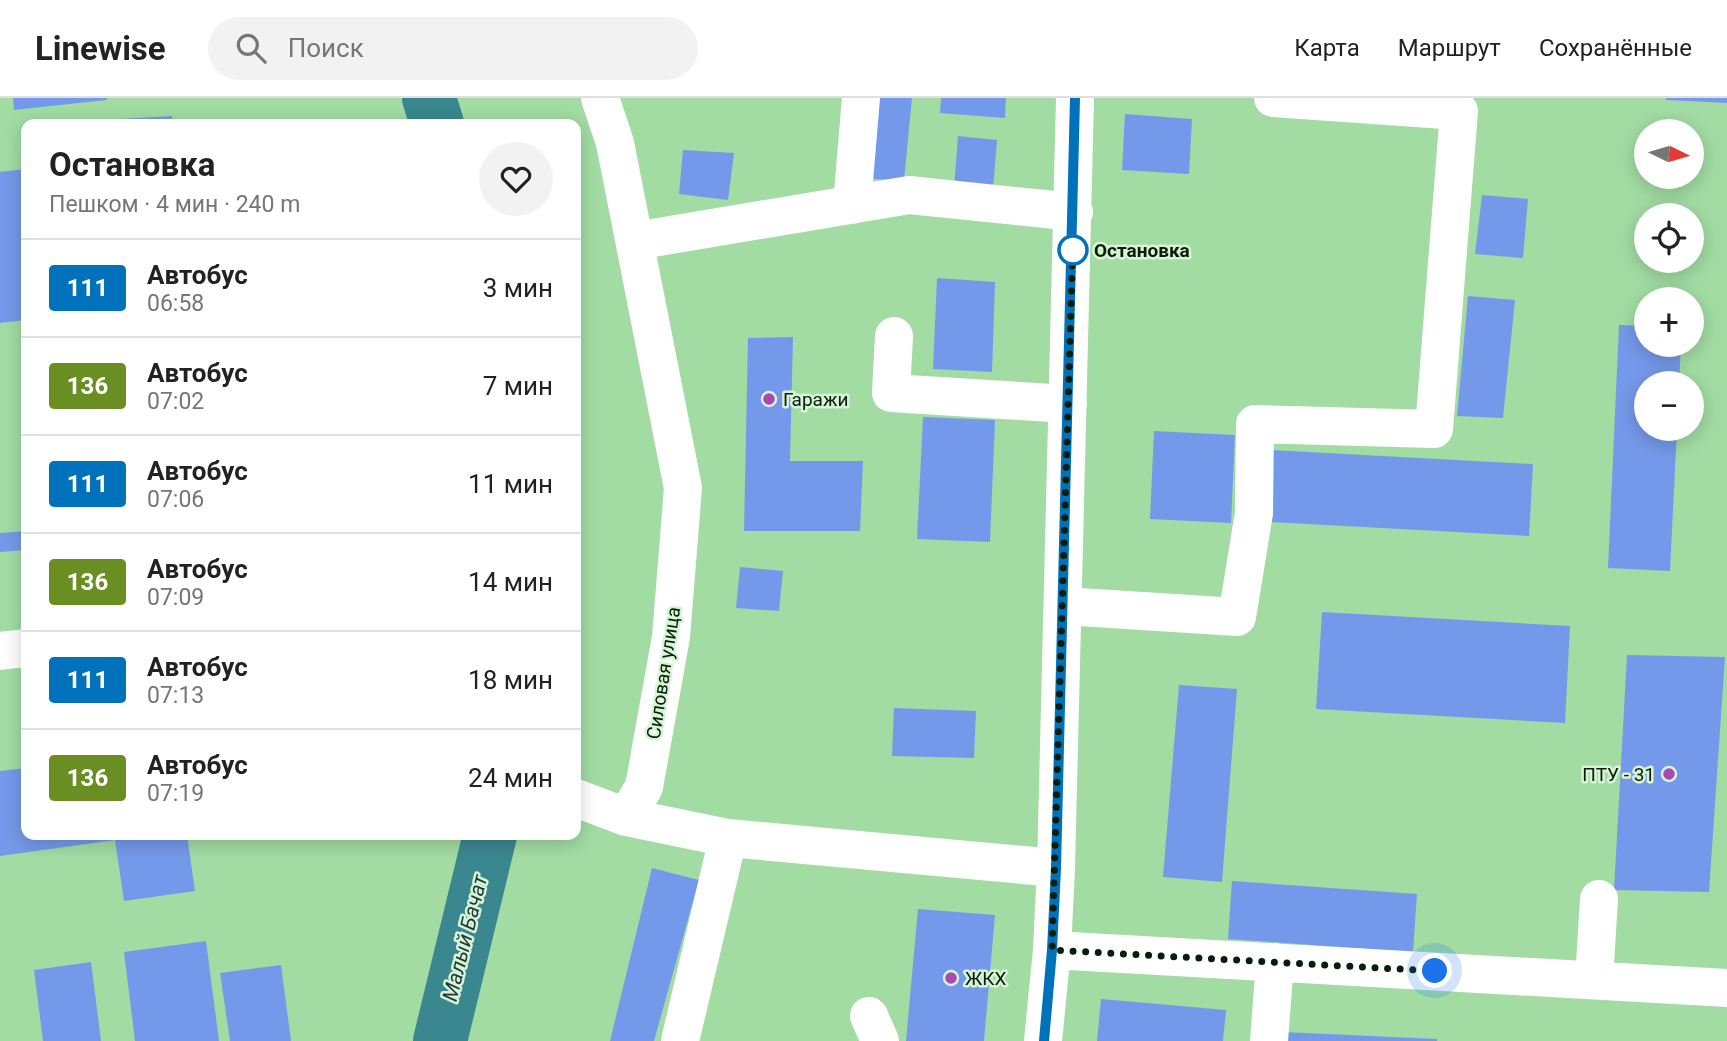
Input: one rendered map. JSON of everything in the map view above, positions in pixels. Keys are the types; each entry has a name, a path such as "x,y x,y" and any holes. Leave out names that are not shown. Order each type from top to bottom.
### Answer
{"street":[{"name":"Силовая улица","path":"600,98 615,144 683,488 671,637 645,787 625,817"},
{"path":"852,205 861,98"},
{"path":"1044,1041 1056,868 1075,98"},
{"path":"1063,606 1237,617 1254,513 1255,424 1434,429 1460,111 1441,104 1273,98"},
{"path":"635,241 909,195 1074,212"},
{"path":"894,336 891,393 1068,404"},
{"path":"0,651 21,649"},
{"path":"581,801 625,817 728,838 1056,868"},
{"path":"680,1041 728,838"},
{"path":"1594,980 1599,899"},
{"path":"1052,950 1727,988"},
{"path":"1269,1041 1275,962"}],"building":[{"path":"13,98 107,98 107,100 14,110"},
{"path":"876,98 912,98 904,180 867,179"},
{"path":"941,98 1006,98 1005,118 940,113"},
{"path":"1727,98 1727,103 1666,100"},
{"path":"1125,114 1192,119 1189,174 1122,170"},
{"path":"172,116 172,119 121,119"},
{"path":"958,136 997,140 993,190 954,187"},
{"path":"683,150 734,153 728,200 679,194"},
{"path":"21,170 21,321 0,323 0,172"},
{"path":"1482,195 1528,199 1523,258 1475,254"},
{"path":"937,278 995,282 992,372 933,369"},
{"path":"1468,296 1515,300 1503,418 1457,416"},
{"path":"1619,325 1634,326 1634,357 1680,357 1680,371 1634,371 1634,441 1676,441 1670,571 1608,568"},
{"name":"Гаражи","path":"793,337 790,461 863,461 860,531 744,531 748,338"},
{"path":"923,417 995,420 990,542 917,539"},
{"path":"1154,431 1235,435 1231,523 1150,519"},
{"path":"1271,450 1533,464 1529,536 1268,522"},
{"path":"21,531 21,550 0,552 0,533"},
{"path":"740,567 783,571 779,611 736,608"},
{"path":"1322,612 1570,626 1565,723 1316,709"},
{"name":"ПТУ - 31","path":"1627,655 1725,657 1709,892 1614,890"},
{"path":"1179,685 1237,689 1222,882 1163,877"},
{"path":"894,708 976,711 974,758 892,756"},
{"path":"21,769 21,840 115,840 0,856 0,771"},
{"path":"115,840 188,840 195,891 124,901"},
{"path":"652,868 699,880 654,1041 610,1041"},
{"path":"1232,881 1417,894 1413,952 1228,939"},
{"name":"ЖКХ","path":"918,909 995,915 984,1041 906,1041"},
{"path":"206,941 219,1041 135,1041 124,952"},
{"path":"91,962 101,1041 43,1041 34,970"},
{"path":"281,965 291,1041 230,1041 220,973"},
{"path":"1101,999 1226,1010 1223,1041 1097,1041"},
{"path":"1283,1032 1437,1039 1437,1041 1282,1041"}],"waterway":[{"name":"Малый Бачат","path":"429,98 435,119"},
{"name":"Малый Бачат","path":"440,1041 489,840"}],"bus line":[{"name":"111","path":"1044,1041 1056,868 1075,98"}],"place":[{"name":"Остановка","path":"1073,250"},
{"name":"Гаражи","path":"769,399"},
{"name":"ПТУ - 31","path":"1669,774"},
{"name":"ЖКХ","path":"951,978"}],"route":[{"path":"1073,250 1073,239 1052,950 1435,971"}]}
